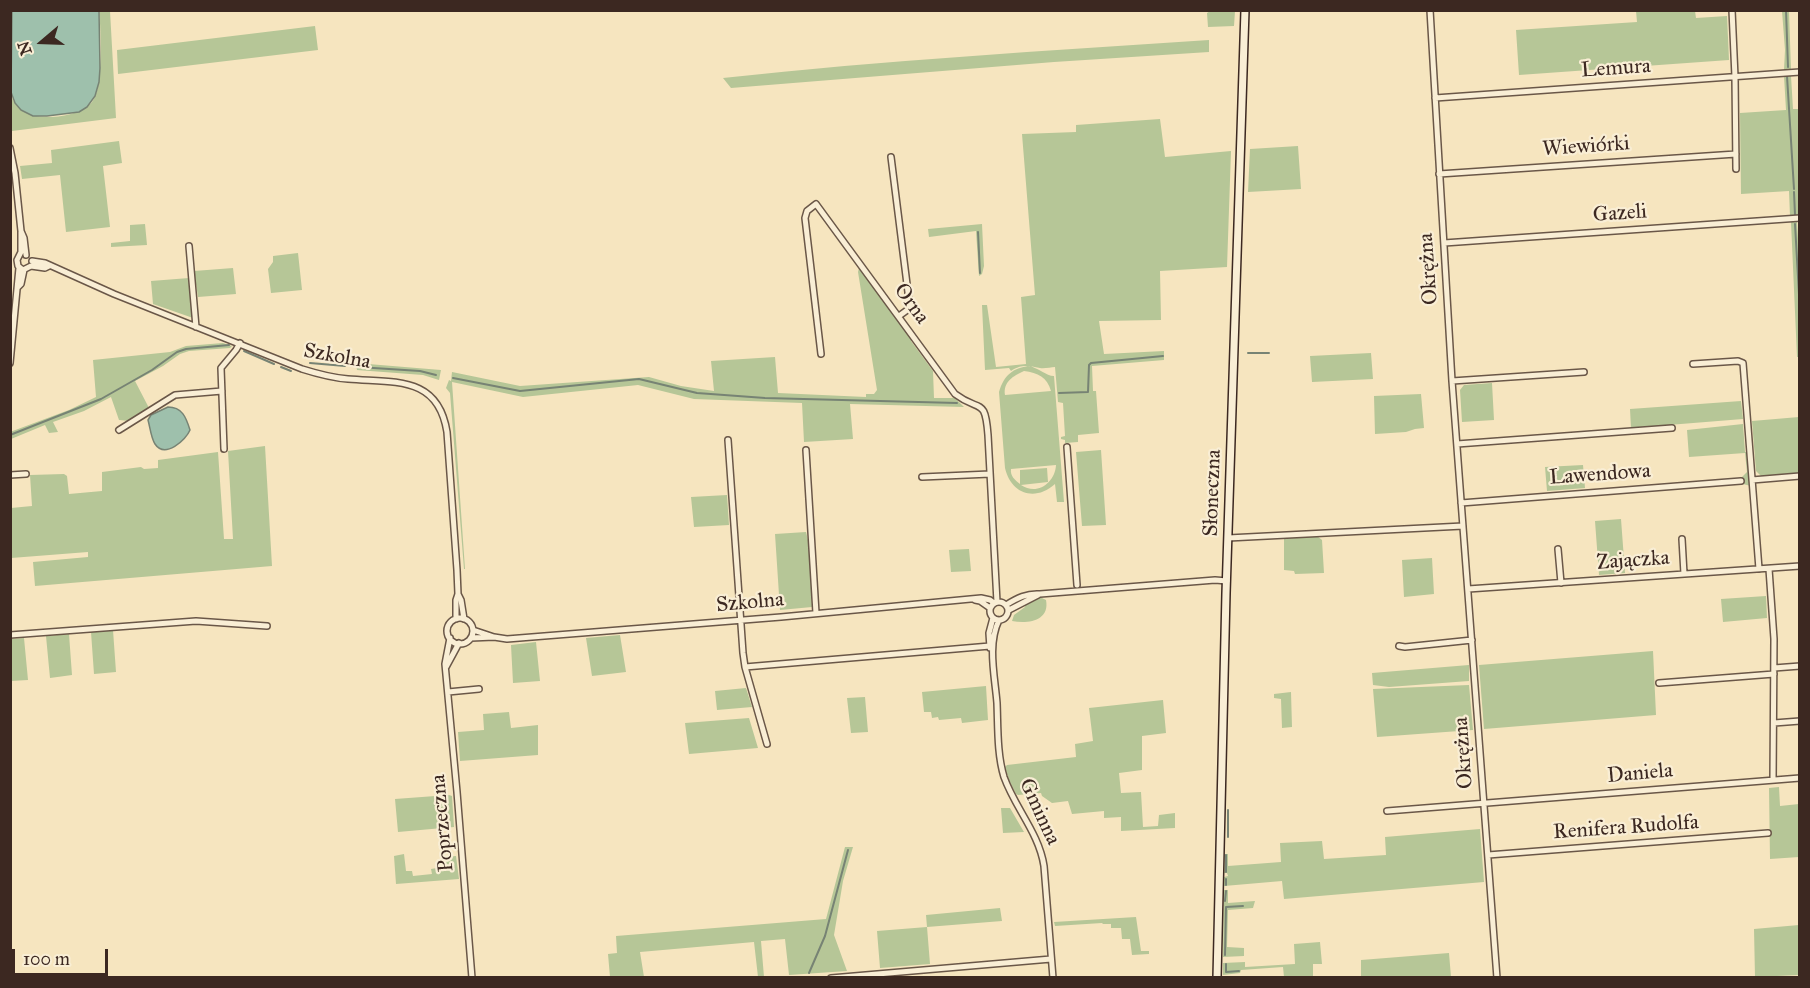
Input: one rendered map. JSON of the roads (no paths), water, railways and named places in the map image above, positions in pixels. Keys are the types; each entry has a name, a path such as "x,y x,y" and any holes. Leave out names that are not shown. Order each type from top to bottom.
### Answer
{"main road":[{"name":"Słoneczna","path":"1216,978 1245,10"}],"street":[{"name":"Okrężna","path":"1430,10 1452,381 1497,978"},
{"path":"1732,10 1736,169"},
{"name":"Lemura","path":"1435,98 1800,72"},
{"path":"10,148 15,172 21,231 10,363"},
{"name":"Wiewiórki","path":"1439,174 1736,154"},
{"path":"891,157 910,308 899,316"},
{"name":"Orna","path":"821,354 805,218 807,211 816,204 955,394 979,406 986,414 990,474"},
{"name":"Gazeli","path":"1444,243 1800,218"},
{"path":"189,246 196,327"},
{"path":"10,266 30,257 31,264 19,262"},
{"name":"Szkolna","path":"31,264 45,268 49,266 289,365 322,375 407,383 426,392 443,412 447,432 458,594 456,619"},
{"path":"224,449 221,368 240,343"},
{"path":"1694,364 1738,361 1743,363 1759,569"},
{"path":"1452,381 1584,372"},
{"path":"119,430 175,395 222,390"},
{"path":"1457,444 1672,428"},
{"path":"728,440 745,667 767,744"},
{"path":"1067,447 1077,585"},
{"path":"806,450 816,613"},
{"path":"10,475 26,474"},
{"path":"922,477 990,474 994,605 990,614 996,619 1006,617 1007,607 1028,594 1227,581"},
{"path":"1752,480 1800,476"},
{"name":"Lawendowa","path":"1461,503 1742,481"},
{"path":"1228,538 1463,526"},
{"path":"1682,539 1684,574"},
{"path":"1558,549 1561,583"},
{"name":"Zajączka","path":"1468,589 1800,566"},
{"path":"1769,568 1774,639 1773,780"},
{"name":"Szkolna","path":"458,594 464,619"},
{"name":"Szkolna","path":"473,630 507,639 974,600 1007,607"},
{"path":"456,619 464,619 470,623 473,630 467,642 459,643 450,638 449,626 456,619"},
{"name":"Gminna","path":"996,619 989,633 1003,771 1008,787 1042,853 1053,978"},
{"name":"Gminna","path":"993,662 996,619"},
{"path":"10,635 196,621 267,626"},
{"name":"Szkolna","path":"471,638 494,637"},
{"name":"Poprzeczna","path":"450,638 445,660 472,978"},
{"path":"1399,646 1472,640"},
{"path":"446,667 459,643"},
{"path":"745,667 990,646"},
{"path":"1659,683 1774,671 1800,666"},
{"path":"448,692 478,689"},
{"path":"1773,723 1800,721"},
{"name":"Daniela","path":"1387,811 1800,778"},
{"name":"Renifera Rudolfa","path":"1488,855 1768,833"},
{"path":"831,978 1051,959"}],"waterway":[{"path":"1786,10 1788,67"},
{"path":"1787,76 1794,189"},
{"path":"1794,192 1795,215"},
{"path":"1795,224 1800,312"},
{"path":"978,232 980,273"},
{"path":"10,435 101,399 152,370 177,352 229,345"},
{"path":"244,351 274,364"},
{"path":"1248,353 1269,353"},
{"path":"1059,393 1088,392 1091,363 1163,356"},
{"path":"310,363 345,366"},
{"path":"281,367 291,371"},
{"path":"358,367 420,371 436,375"},
{"path":"453,378 520,391 639,379 697,393 765,398 957,403"},
{"path":"1228,810 1228,837"},
{"path":"809,973 825,936 848,850"},
{"path":"1226,855 1226,872"},
{"path":"1226,879 1226,885"},
{"path":"1225,901 1226,891"},
{"path":"1225,955 1226,907 1243,906"},
{"path":"1226,964 1226,972 1239,971"}]}
